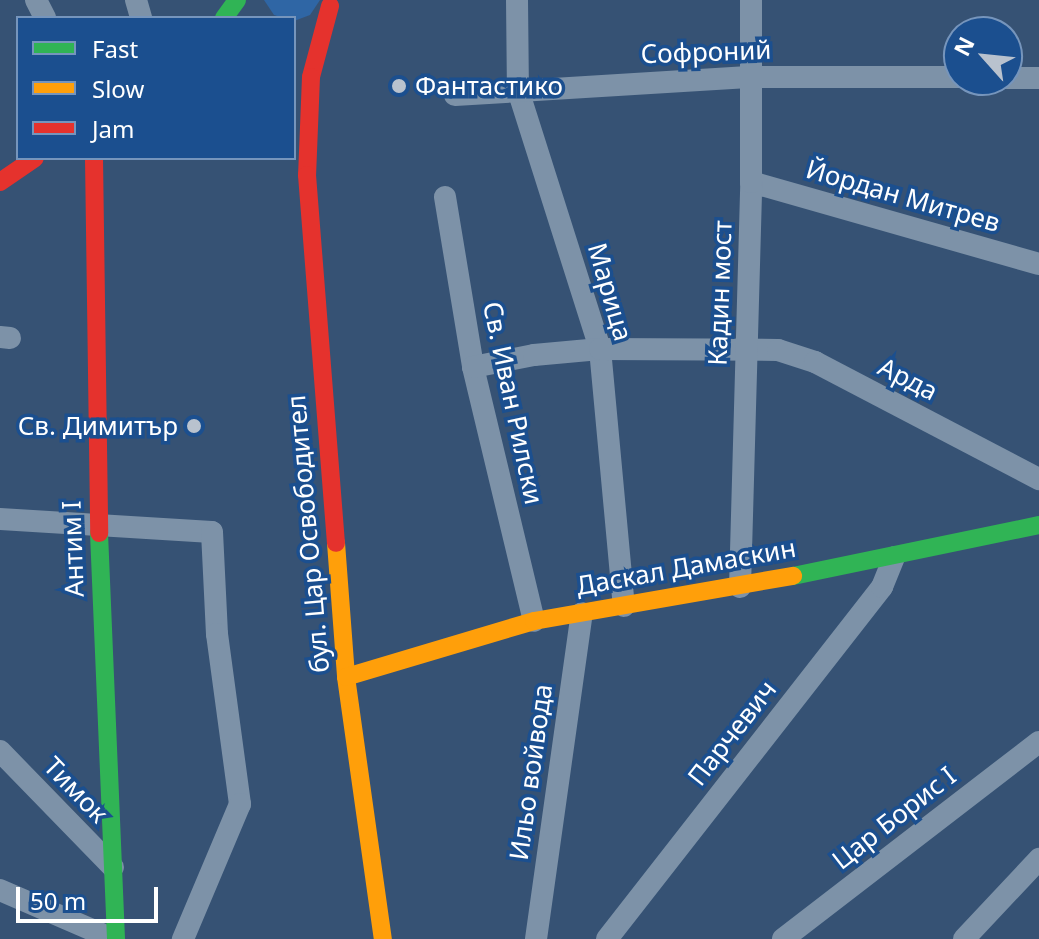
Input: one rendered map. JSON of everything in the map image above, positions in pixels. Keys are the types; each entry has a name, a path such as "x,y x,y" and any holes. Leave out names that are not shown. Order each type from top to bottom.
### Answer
{"street":[{"name":"Марица","path":"517,0 518,90 600,349 624,606"},
{"name":"Кадин мост","path":"740,587 751,182 751,0"},
{"path":"300,34 320,23 330,3"},
{"path":"306,122 315,53 330,3"},
{"name":"Софроний","path":"455,95 752,77 943,77"},
{"path":"296,80 306,122"},
{"name":"бул. Цар Освободител","path":"306,122 321,384 346,677 383,939"},
{"path":"0,182 32,160"},
{"name":"Антим I","path":"94,160 99,523 114,939"},
{"name":"Йордан Митрев","path":"751,182 1039,264"},
{"name":"Св. Иван Рилски","path":"445,197 473,367 534,621"},
{"name":"Арда","path":"473,367 534,355 600,349 778,350 815,362 1039,479"},
{"path":"0,519 212,532 217,634 240,804 183,939"},
{"name":"Даскал Дамаскин","path":"346,677 534,621 740,587 1039,525"},
{"name":"Парчевич","path":"607,939 882,587 894,557"},
{"name":"Ильо войвода","path":"536,939 582,613"},
{"name":"Цар Борис I","path":"783,939 1039,742"},
{"name":"Тимок","path":"0,751 113,867"},
{"path":"964,939 1039,859"},
{"path":"0,890 114,939"}],"shaded area":[{"path":"264,0 320,0 310,15 296,20 296,16 274,15"}],"traffic: fast":[{"path":"225,16 237,0"},
{"path":"793,576 1039,525"},
{"path":"99,533 116,939"}],"traffic: slow":[{"path":"336,543 346,677 383,939"},
{"path":"346,677 534,621 793,576"}],"traffic: jam":[{"path":"330,6 311,77 307,175 336,543"},
{"path":"0,182 32,160"},
{"path":"94,160 99,533"}],"place":[{"name":"Фантастико","path":"399,86"},
{"name":"Св. Димитър","path":"194,426"}]}
